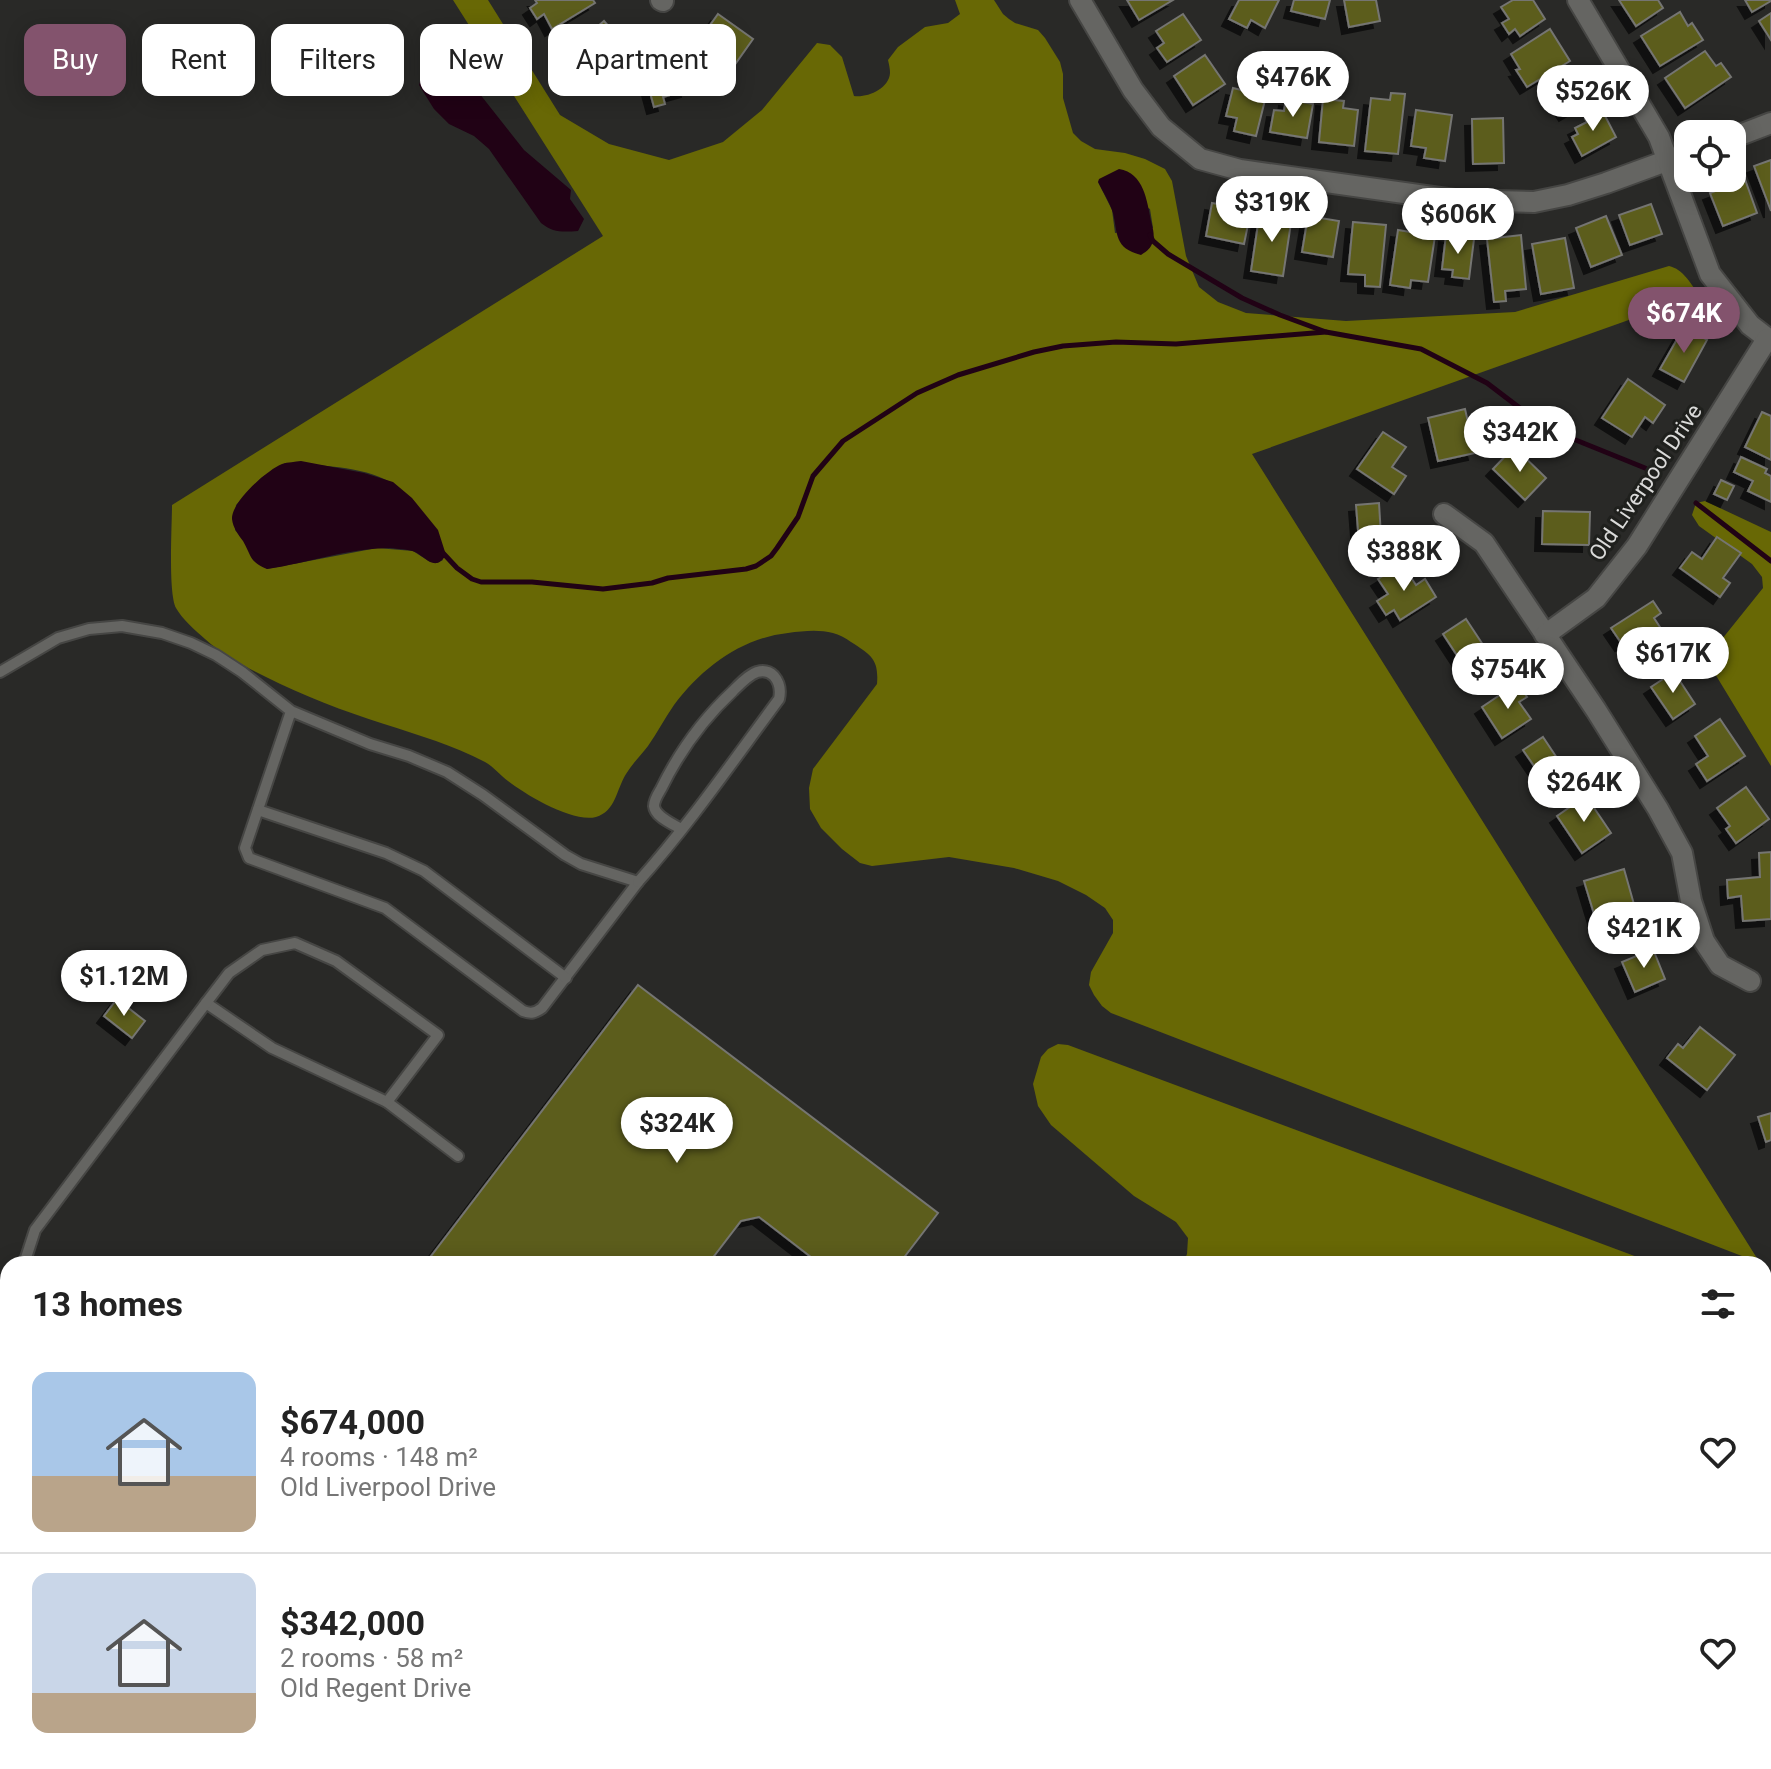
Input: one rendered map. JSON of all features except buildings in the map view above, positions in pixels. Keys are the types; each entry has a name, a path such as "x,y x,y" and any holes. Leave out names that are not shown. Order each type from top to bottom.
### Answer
{"street":[{"path":"1080,0 1133,90 1161,127 1200,159 1240,170 1454,200 1534,202 1568,195 1674,158"},
{"path":"1578,0 1659,137 1710,274 1750,325 1769,340"},
{"path":"1746,133 1771,123"},
{"name":"Old Liverpool Drive","path":"1545,635 1596,598 1637,546 1769,340"},
{"path":"1444,514 1484,543 1596,710 1682,853 1691,901 1704,941 1720,965 1750,981"}],"lane":[{"path":"0,672 58,638 89,629 122,626 162,633 216,655 291,711 447,772 581,864 638,882"},
{"path":"291,711 245,848 249,858 385,908 529,1013 542,1008 566,978 638,882 661,857 779,699 779,684 769,672 754,673 719,703 686,745 668,775 654,806 658,815 681,829"},
{"path":"258,810 386,853 424,871 566,978"},
{"path":"27,1256 35,1230 229,973 262,950 295,943 336,961 438,1035 387,1102"},
{"path":"206,1003 272,1048 387,1102 458,1156"}],"shaded area":[{"path":"453,0 488,0 503,24 468,24"},
{"path":"955,0 994,0 1009,19 1038,30 1060,62 1063,98 1073,133 1081,141 1095,149 1145,159 1165,169 1172,181 1186,256 1199,287 1218,302 1246,313 1346,321 1515,312 1669,266 1674,268 1683,274 1699,295 1252,454 1756,1256 1742,1256 1111,1013 1102,1006 1089,985 1091,972 1113,933 1113,920 1105,908 1058,881 1014,868 949,857 872,866 860,863 821,828 810,809 809,788 813,769 877,684 877,669 872,658 844,637 813,631 771,636 724,657 697,679 674,705 626,774 608,810 596,817 586,818 563,812 538,800 488,764 460,750 295,691 219,650 176,608 171,558 172,505 603,236 514,96 532,96 532,70 560,115 609,144 669,160 723,142 762,110 817,43 830,45 842,57 854,96 865,96 886,84 890,73 888,60 898,47 925,27 948,23 960,14","holes":["1098,182 1150,209 1153,228 1115,233 1112,210","285,463 353,469 395,486 443,560 430,562 413,551 377,548 267,569 235,530 236,505 261,478"]},
{"path":"426,96 481,96 524,150 571,190 570,199 584,219 578,231 563,232 541,223 489,149 474,136 449,124"},
{"path":"1119,169 1139,182 1148,205 1153,240 1149,249 1141,255 1126,248 1119,239 1112,209 1098,182"},
{"path":"301,461 393,482 412,498 438,530 446,555 435,563 409,550 390,548 344,553 267,569 257,564 235,528 233,512 251,487 268,473 282,464"},
{"path":"1705,501 1771,532 1771,766 1706,659 1763,588 1762,577 1752,564 1699,526 1692,515 1696,503"},
{"path":"1058,1044 1068,1045 1635,1256 1186,1256 1188,1238 1176,1222 1134,1196 1051,1125 1038,1106 1033,1084 1041,1057"}],"waterway":[{"path":"1150,235 1168,254 1242,298 1326,332 1421,349 1487,383 1546,428 1645,468"},
{"path":"443,553 457,568 481,582 532,582 603,589 746,569 771,556 798,517 813,476 843,441 917,393 958,375 1063,346 1116,342 1176,344 1326,332"},
{"path":"1696,503 1771,561"}]}
